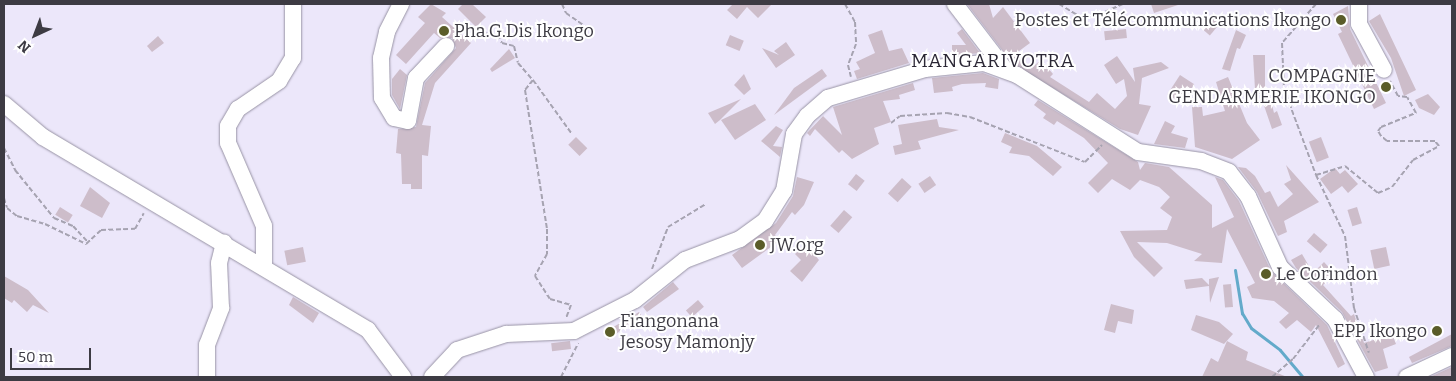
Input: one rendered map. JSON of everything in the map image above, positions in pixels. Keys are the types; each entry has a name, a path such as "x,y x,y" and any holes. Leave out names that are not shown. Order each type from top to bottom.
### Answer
{"street":[{"path":"264,265 264,226 228,143 228,126 238,109 279,81 293,58 293,4"},
{"path":"401,4 387,32 381,58 382,98 389,114 401,120 408,120 412,113 416,78 446,46"},
{"path":"955,4 1004,68 1138,152 1201,161 1229,172 1248,196 1280,267 1330,314 1364,374"},
{"path":"1359,4 1359,24 1384,70"},
{"path":"432,377 458,350 498,337 574,331 636,300 685,260 740,238 764,221 784,191 794,134 807,116 828,98 855,88 925,69 969,63 1004,68"},
{"path":"4,104 43,137 154,205 264,265 368,330 403,377"},
{"path":"207,377 207,345 221,308 219,263 224,243"},
{"path":"1407,377 1452,356"}],"path":[{"path":"562,4 566,13 583,25"},
{"path":"845,4 855,22 856,44 848,65 855,88"},
{"path":"1059,4 1079,16 1098,16 1123,4"},
{"path":"1316,4 1282,43 1284,89 1316,175 1344,236 1354,308 1371,358 1364,374"},
{"path":"446,46 464,30 497,35 502,43 514,46 518,63 533,80 572,134"},
{"path":"1316,175 1345,166 1378,193 1392,187 1413,160 1439,146 1435,141 1387,141 1381,136 1378,131 1381,127 1416,113 1407,97 1398,96 1384,70"},
{"path":"533,80 525,90 547,229 547,254 535,276 550,299 571,305 566,319 580,341 569,356 561,377"},
{"path":"891,124 900,116 946,113 970,117 1086,162 1093,156"},
{"path":"4,148 15,170 54,218 73,226 88,242"},
{"path":"4,198 7,208 17,216 44,224 86,244 102,230 135,228 154,205"},
{"path":"650,288 653,259 668,227 706,204"},
{"path":"1272,377 1293,359 1330,314"}],"building":[{"path":"431,4 446,13 442,17 471,43 435,83 422,125 431,126 428,156 422,155 422,189 411,189 411,184 402,184 401,154 396,153 398,129 416,127 425,83 456,48 452,38 440,38 434,33 406,64 396,55 425,23 418,17"},
{"path":"463,4 472,4 486,17 476,27 458,9"},
{"path":"733,4 772,4 758,18 747,7 737,19 727,10"},
{"path":"967,4 989,4 993,18 1003,7 1030,43 1015,54 1030,69 1041,60 1053,74 1050,77 1089,102 1097,93 1115,109 1127,96 1124,79 1116,84 1104,65 1117,56 1135,82 1133,68 1161,62 1169,68 1142,78 1139,104 1151,106 1138,135 1120,129 1012,63"},
{"path":"1151,4 1178,4 1178,5 1154,13"},
{"path":"1348,6 1350,29 1386,103 1374,109 1338,34 1342,32 1333,14"},
{"path":"1380,14 1416,90 1404,96 1391,58 1369,21"},
{"path":"1214,18 1220,23 1210,35 1204,30"},
{"path":"962,29 980,53 952,56 952,45 966,45 957,33"},
{"path":"1126,29 1127,38 1105,40 1104,31"},
{"path":"882,30 889,51 902,48 909,63 857,79 854,71 860,69 856,62 875,53 868,35"},
{"path":"1236,30 1246,35 1240,49 1237,48 1230,71 1222,69"},
{"path":"730,35 744,41 740,51 726,45"},
{"path":"158,36 164,43 152,52 147,46"},
{"path":"786,42 795,55 776,68 762,48 779,55 774,51"},
{"path":"509,49 515,58 492,72 490,69"},
{"path":"1253,55 1265,55 1265,88 1255,89"},
{"path":"400,69 407,75 400,109 392,95 392,79"},
{"path":"822,69 827,76 774,115 794,88"},
{"path":"983,73 999,79 998,89 985,87 986,83 962,84 952,87 953,91 934,93 932,78"},
{"path":"744,74 751,89 744,95 734,85"},
{"path":"1180,75 1194,84 1182,104 1167,94"},
{"path":"1228,77 1247,123 1260,140 1232,159 1195,147 1192,107 1202,107 1203,116 1225,111 1216,82"},
{"path":"913,83 915,90 899,95 900,99 883,101 891,122 874,128 879,144 852,159 842,150 839,153 815,129 810,136 807,133 823,116 842,135 833,107"},
{"path":"1268,89 1274,113 1277,111 1282,125 1272,129 1259,91"},
{"path":"1428,94 1440,107 1434,115 1419,108 1415,100"},
{"path":"741,99 720,120 715,124 708,113"},
{"path":"1038,100 1138,162 1140,170 1145,163 1169,167 1212,205 1212,228 1234,217 1215,177 1223,180 1239,201 1271,271 1327,325 1345,364 1338,368 1316,325 1311,332 1297,320 1286,329 1279,322 1289,313 1274,301 1252,298 1247,287 1255,283 1227,229 1222,263 1194,261 1202,254 1167,243 1137,242 1163,268 1154,277 1134,257 1120,231 1167,230 1172,217 1160,208 1170,197 1159,187 1140,180 1130,190 1112,179 1098,193 1088,183 1108,163 1084,138 1057,121 1054,125 1043,118 1046,114 1034,105"},
{"path":"755,104 766,120 735,140 721,120"},
{"path":"937,119 939,127 959,130 918,141 921,149 895,155 893,146 902,144 898,125"},
{"path":"1165,121 1175,126 1171,133 1188,138 1185,148 1154,144"},
{"path":"776,126 783,130 773,146 782,147 780,157 761,141"},
{"path":"1005,133 1037,146 1062,167 1053,176 1029,156 1009,153 1012,147 1001,142"},
{"path":"576,137 587,148 580,156 568,145"},
{"path":"1321,137 1329,158 1317,162 1309,142"},
{"path":"1286,165 1319,202 1284,221 1287,232 1278,236 1257,192 1238,167 1246,168 1255,176 1265,193 1270,191 1278,207 1293,194 1284,184 1291,180"},
{"path":"1335,168 1340,174 1345,170 1358,184 1348,193 1342,186 1331,194 1320,179"},
{"path":"856,174 865,181 857,191 848,184"},
{"path":"930,176 936,185 925,193 918,184"},
{"path":"797,177 814,182 804,205 795,215 792,212 775,235 779,241 742,268 732,255 776,223 793,196"},
{"path":"902,178 912,187 898,202 888,194"},
{"path":"90,187 110,203 102,218 80,206"},
{"path":"60,207 73,215 68,223 55,215"},
{"path":"1357,207 1362,223 1352,226 1347,210"},
{"path":"844,210 852,217 839,233 830,226"},
{"path":"1314,233 1328,245 1320,253 1307,241"},
{"path":"806,244 819,260 802,282 790,271 801,260 795,254"},
{"path":"303,247 306,262 287,265 284,251"},
{"path":"1386,247 1390,266 1374,269 1370,250"},
{"path":"1302,254 1313,273 1324,262 1335,274 1323,285 1351,316 1354,314 1364,343 1392,334 1396,344 1383,349 1388,368 1375,372 1342,312 1296,268 1291,260"},
{"path":"4,276 28,290 49,313 33,305 27,312 14,300 12,303 4,298"},
{"path":"1219,277 1210,303 1209,286 1186,289 1184,280 1202,278 1209,285 1209,279"},
{"path":"673,282 679,289 647,312 643,307"},
{"path":"1231,284 1233,307 1225,308 1223,285"},
{"path":"293,297 319,313 313,323 289,305"},
{"path":"698,300 704,307 692,317 686,310"},
{"path":"1111,304 1134,310 1132,324 1118,321 1115,333 1104,330"},
{"path":"639,312 641,315 608,340 603,333"},
{"path":"1196,315 1219,322 1233,334 1224,344 1191,330"},
{"path":"1452,334 1452,346 1412,363 1409,357"},
{"path":"570,341 571,349 552,351 551,343"},
{"path":"1227,341 1248,352 1246,360 1287,377 1202,377 1211,358 1218,362"},
{"path":"1452,367 1452,377 1430,377"}],"waterway":[{"path":"1235,270 1242,313 1251,328 1280,350 1303,377"}],"place":[{"name":"Postes et Télécommunications Ikongo","path":"1341,20"},
{"name":"Pha.G.Dis Ikongo","path":"444,31"},
{"name":"COMPAGNIE GENDARMERIE IKONGO","path":"1386,87"},
{"name":"JW.org","path":"760,245"},
{"name":"Le Corindon","path":"1266,274"},
{"name":"EPP Ikongo","path":"1437,331"},
{"name":"Fiangonana Jesosy Mamonjy","path":"610,332"}],"district":[{"name":"MANGARIVOTRA","path":"993,61"}]}
